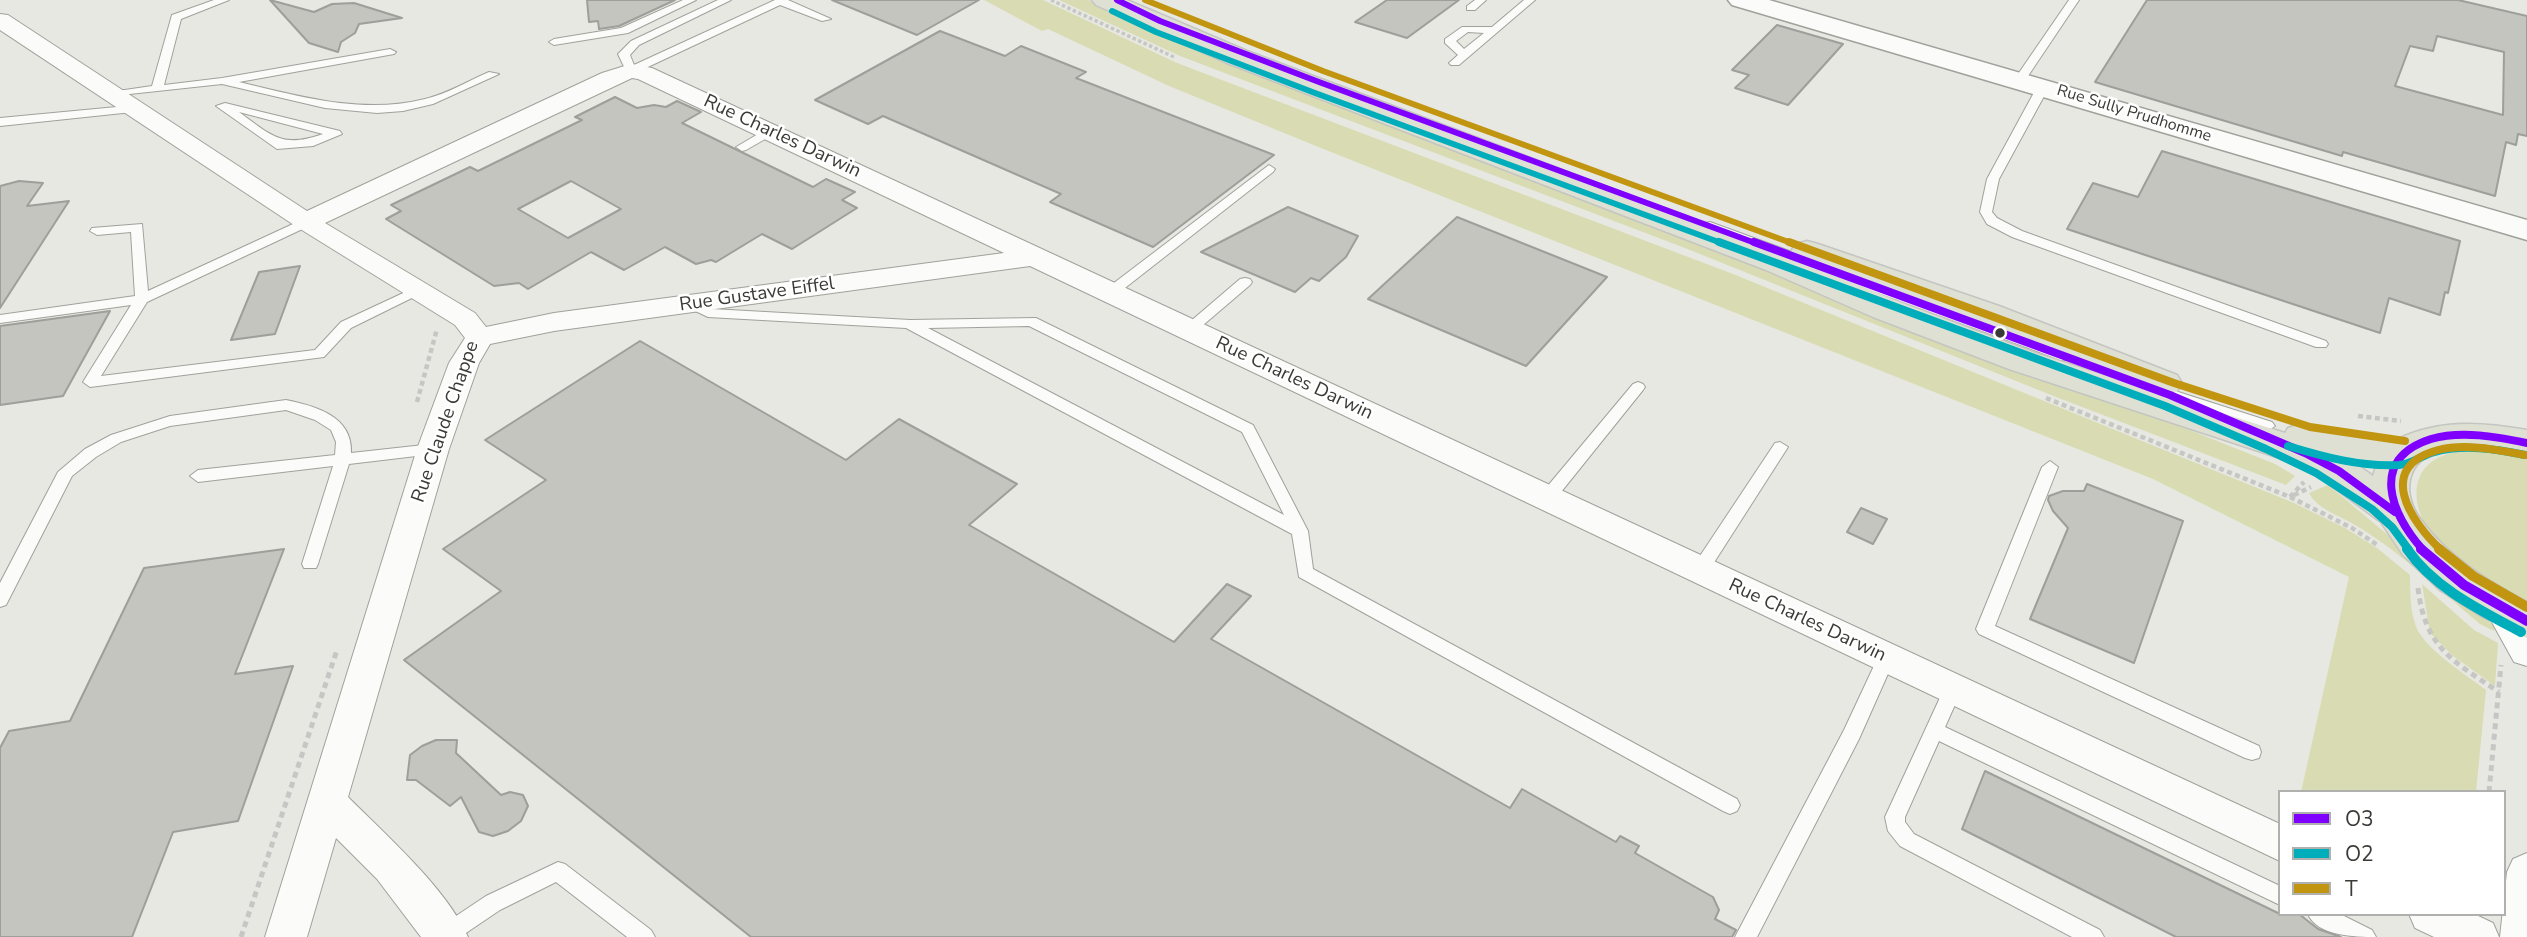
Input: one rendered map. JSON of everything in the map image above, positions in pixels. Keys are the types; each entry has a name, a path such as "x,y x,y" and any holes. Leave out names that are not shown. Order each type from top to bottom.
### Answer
{"main road":[{"path":"1105,0 1237,57 1778,263 1885,309 2010,356 2266,432 2403,453"},
{"path":"1130,0 1315,74 1792,247 1912,285 2046,333 2266,432 2339,471 2395,512 2417,544 2453,577 2514,614"},
{"path":"2395,512 2389,489 2391,469 2403,453 2421,443 2445,437 2520,437"}],"street":[{"name":"Rue Sully Prudhomme","path":"1741,0 2527,230"},
{"name":"Rue Claude Chappe","path":"0,20 137,97 410,295 465,319 479,338 418,450 326,802 286,937"},
{"name":"Rue Charles Darwin","path":"631,71 655,77 2278,842"},
{"path":"306,222 610,78 631,71"},
{"name":"Rue Gustave Eiffel","path":"479,338 511,329 1037,257"},
{"path":"2514,614 2514,654"},
{"path":"326,802 391,866 446,936"},
{"path":"2521,937 2527,872"},
{"path":"2434,916 2478,937"}],"lane":[{"path":"137,97 176,16 224,0"},
{"path":"554,42 624,31 691,0"},
{"path":"726,0 635,43 624,54 631,71 782,1 826,19"},
{"path":"1116,0 1172,26 1306,77 2266,432"},
{"path":"1471,8 1481,0"},
{"path":"1494,30 1465,29 1449,41 1459,59 1494,30 1530,0"},
{"path":"2074,0 2032,83 1993,178 1986,212 1992,221 2017,234 2321,344"},
{"path":"0,122 390,51"},
{"path":"222,81 346,109 371,110 428,102 493,74"},
{"path":"222,81 222,106"},
{"path":"222,106 233,107 336,134 313,142 277,145 222,106"},
{"path":"742,147 770,131"},
{"path":"1111,292 1269,169"},
{"path":"0,318 142,299 306,222"},
{"path":"97,231 137,227 142,299 90,382 319,354 346,325 410,295"},
{"path":"1190,329 1245,282"},
{"path":"692,303 708,313 909,324 1031,321 1248,429 1300,531 1305,572 1730,805"},
{"path":"909,324 1300,531"},
{"path":"1546,498 1638,387"},
{"path":"0,600 66,472 83,457 129,432 153,423 286,405 306,409 336,427 344,440 342,460 310,564"},
{"path":"1700,570 1780,447"},
{"path":"198,476 418,450"},
{"path":"2050,467 1985,629 2252,752"},
{"path":"1746,937 1852,733 1886,658"},
{"path":"1953,689 1895,817 1895,825 1907,840 2093,937"},
{"path":"1934,730 2278,895"},
{"path":"446,936 493,904 558,871 644,937"},
{"path":"2322,916 2365,937"}],"path":[{"path":"1051,0 1105,28 1186,62"},
{"path":"410,295 438,324 418,450"},
{"path":"2038,395 2290,497 2352,528 2388,553"},
{"path":"2290,497 2308,478"},
{"path":"2290,497 2318,484"},
{"path":"2418,577 2418,606 2426,632 2448,657 2499,692"},
{"path":"241,937 338,649"},
{"path":"2489,790 2499,692 2514,654"}],"green space":[{"path":"984,0 1043,0 1177,63 1733,274 2294,503 2345,528 2377,548 2410,575 2412,611 2418,631 2440,655 2486,690 2476,790 2301,790 2349,577 2153,479 1321,148 1169,86 1048,29 1042,31"},
{"path":"1059,0 1088,0 2157,417 2275,464 2295,476 2286,485 2056,397 1685,248 1180,56"},
{"path":"2474,449 2527,454 2527,608 2443,549 2434,539 2420,513 2417,487 2429,464 2442,456"},
{"path":"2328,485 2478,610 2494,627 2494,631 2480,624 2383,544 2317,503 2309,493"},
{"path":"2422,584 2474,630 2498,643 2495,686 2453,656 2430,633"}],"building":[{"path":"270,0 314,12 332,4 354,3 402,18 359,24 355,33 341,42 338,52 309,43"},
{"path":"587,0 675,0 619,26 599,29 598,21 589,22"},
{"path":"832,0 979,0 917,35"},
{"path":"1387,0 1459,0 1407,38 1355,22"},
{"path":"2147,0 2458,0 2527,16 2527,136 2518,134 2516,145 2506,142 2495,196 2343,152 2342,156 2095,82","holes":["2437,36 2504,52 2503,115 2395,86 2410,46 2433,51"]},
{"path":"1777,25 1843,44 1788,105 1735,88 1749,75 1732,70"},
{"path":"940,31 1005,56 1021,46 1086,72 1076,78 1274,155 1153,247 1050,202 1061,194 883,116 868,124 815,100"},
{"path":"615,97 637,108 654,105 666,107 677,101 701,112 682,123 813,187 826,179 855,192 842,200 857,208 792,249 762,234 716,262 711,260 696,264 665,247 624,270 591,252 528,289 519,283 494,286 386,219 401,211 391,205 470,167 478,171 582,120 575,117","holes":["571,181 621,209 568,238 518,209"]},
{"path":"2162,151 2460,241 2440,315 2389,298 2380,333 2067,229 2093,183 2138,197"},
{"path":"19,181 43,183 27,206 69,201 0,308 0,186"},
{"path":"1288,207 1358,236 1346,257 1319,281 1311,278 1295,292 1201,252"},
{"path":"1457,217 1607,277 1526,366 1368,299"},
{"path":"300,266 275,334 231,340 259,272"},
{"path":"110,311 63,396 0,405 0,326"},
{"path":"640,341 846,460 899,419 1017,484 969,525 1174,642 1227,584 1251,596 1211,639 1510,808 1522,789 1616,842 1620,836 1639,846 1635,853 1713,897 1719,910 1715,919 1736,930 1732,937 751,937 404,660 501,591 443,549 546,480 485,440"},
{"path":"2087,484 2183,521 2134,663 2030,619 2068,528 2053,511 2049,496 2063,491 2084,491"},
{"path":"1861,508 1887,519 1873,544 1847,532"},
{"path":"284,549 235,674 293,666 238,821 173,832 132,937 0,937 0,748 9,731 70,721 144,568"},
{"path":"436,740 457,740 456,753 501,795 510,792 523,795 528,806 521,821 508,831 493,836 479,832 461,797 450,806 416,780 407,780 410,755"},
{"path":"1985,771 2278,913 2278,916 2302,916 2318,929 2341,937 2176,937 1962,829"}],"transit line":[{"name":"O3","path":"1117,0 1160,21 1319,82 2170,395 2305,453 2339,471 2395,512"},
{"name":"T","path":"1145,0 1323,71 2174,383 2310,427 2405,441"},
{"name":"O2","path":"1112,11 1156,32 1315,93 2165,406 2266,449 2316,473 2372,509 2392,527 2419,564 2442,584 2467,602 2521,632"},
{"name":"O3","path":"2527,443 2472,436 2432,439 2415,446 2402,457 2393,473 2390,490 2401,522 2423,551 2450,575 2527,621"},
{"name":"O2","path":"2288,446 2343,460 2385,465 2404,465 2434,452 2468,448 2525,455"},
{"name":"T","path":"2525,455 2493,449 2440,450 2424,455 2412,465 2402,487 2412,517 2449,558 2500,593 2527,607"}]}
